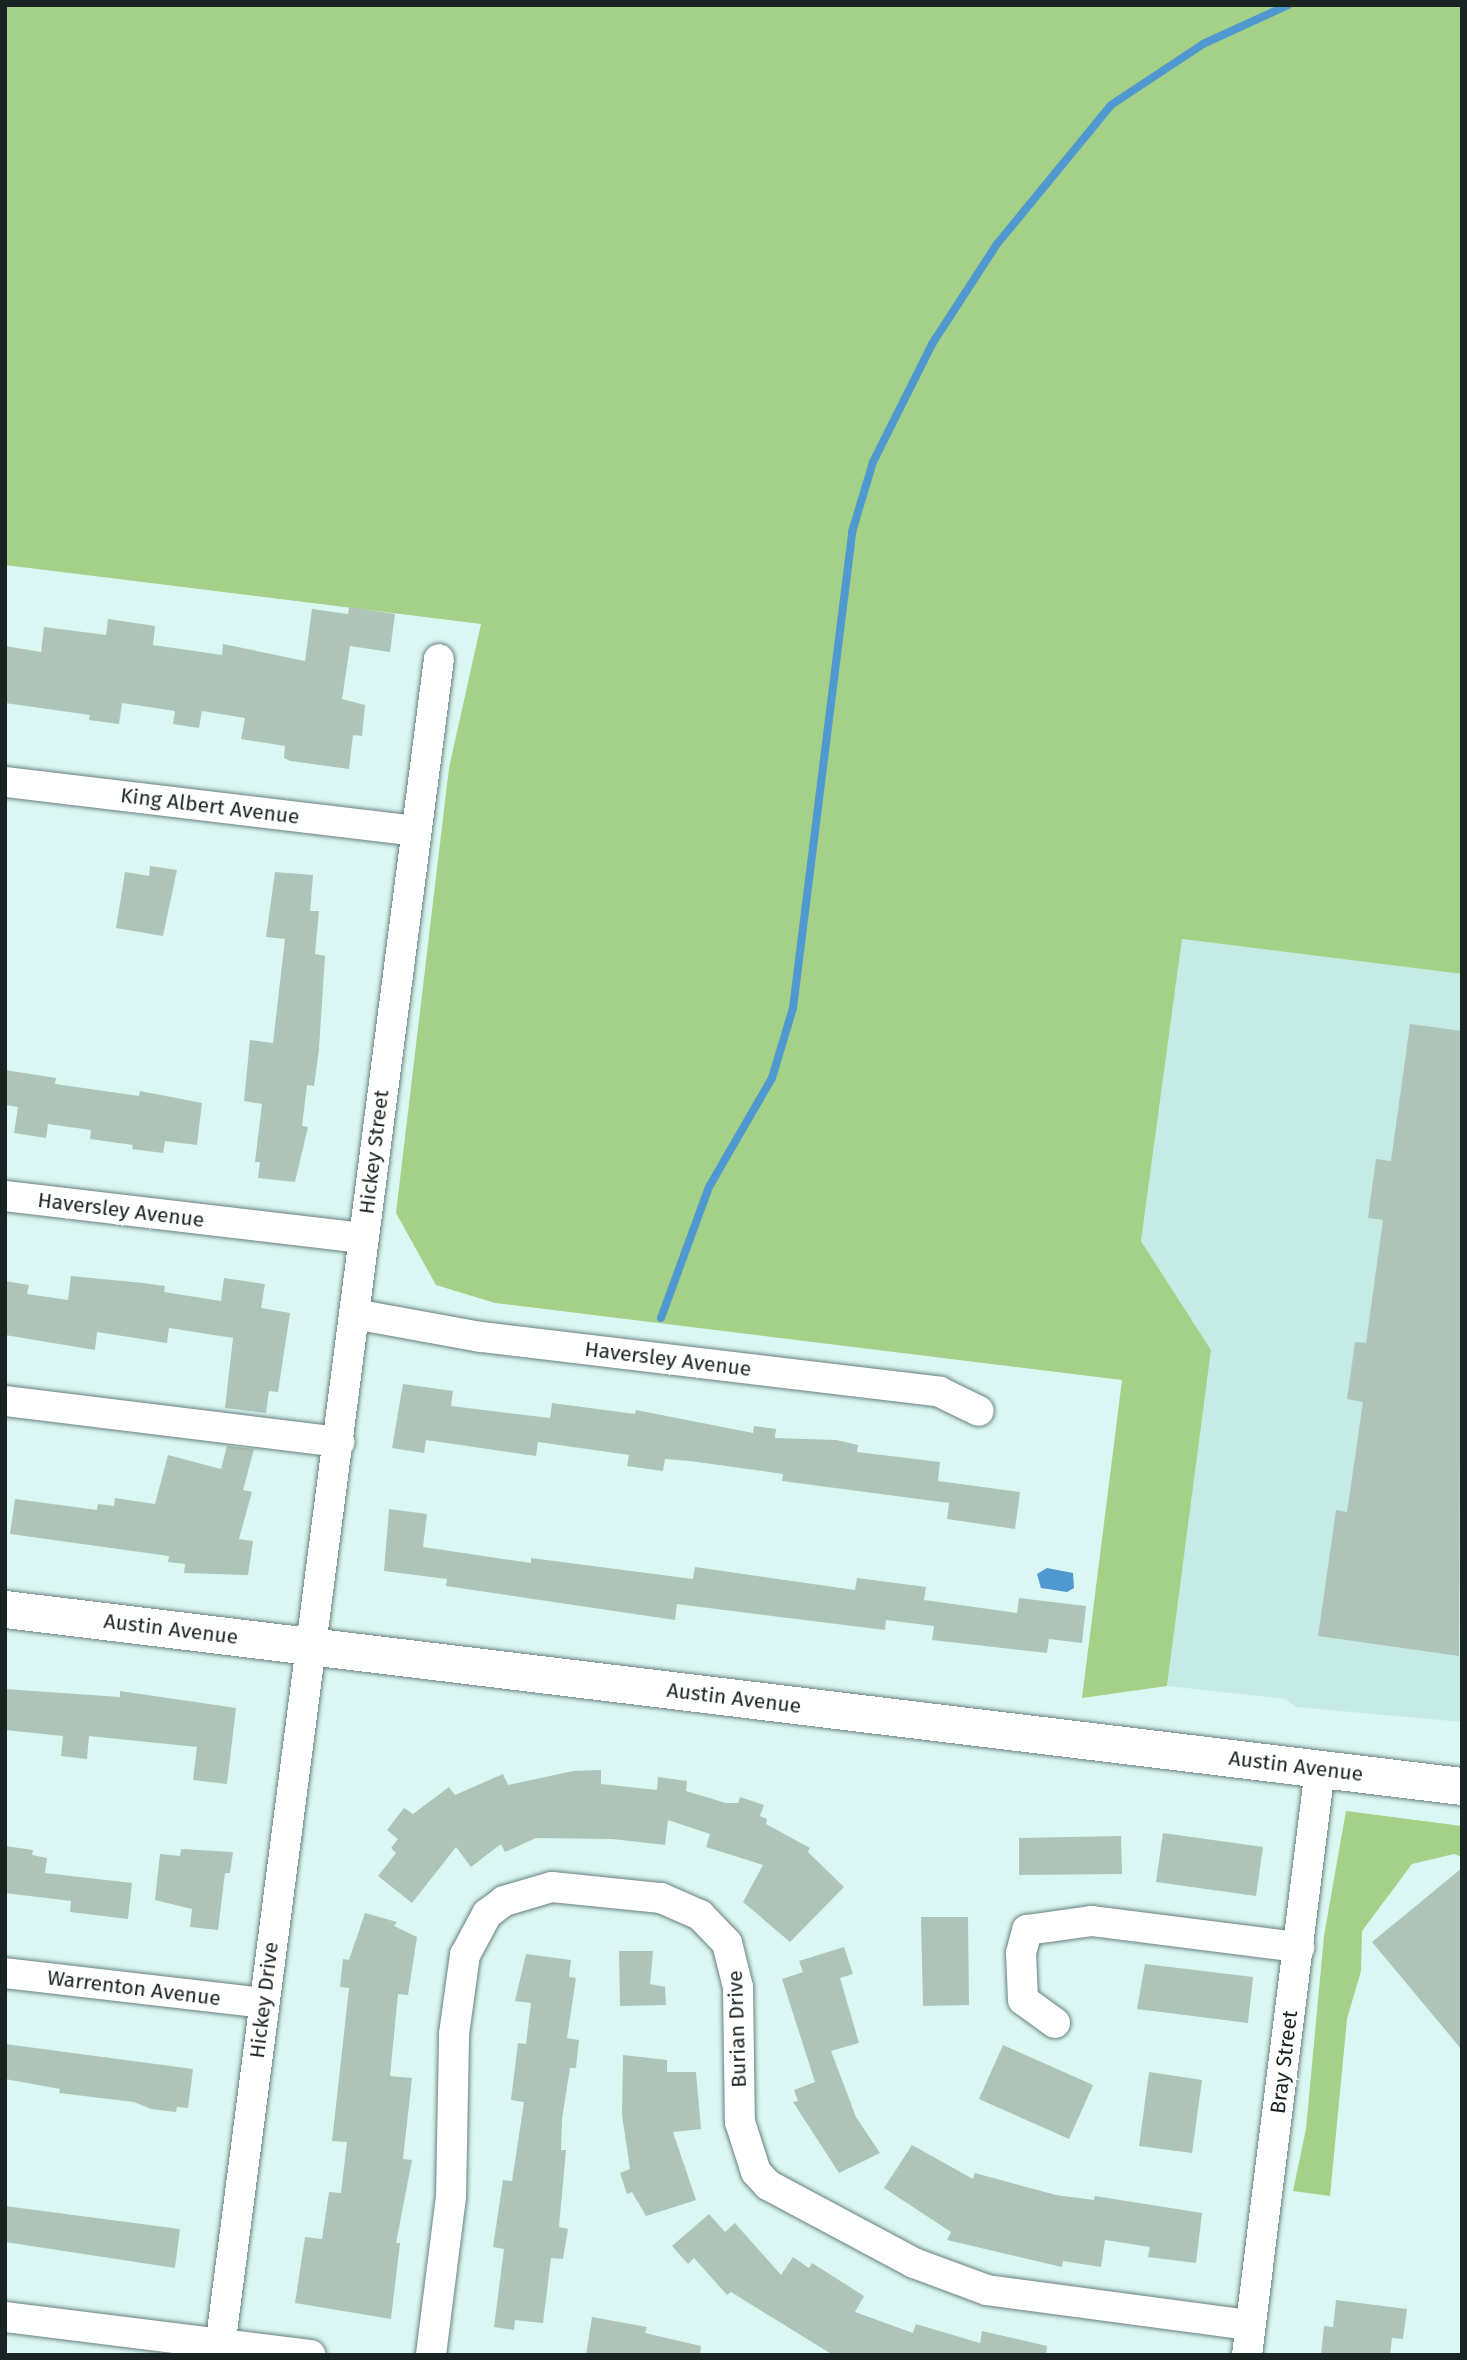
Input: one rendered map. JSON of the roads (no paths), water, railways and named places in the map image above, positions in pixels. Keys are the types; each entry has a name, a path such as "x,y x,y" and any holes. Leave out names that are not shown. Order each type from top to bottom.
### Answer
{"main road":[{"name":"Austin Avenue","path":"5,1609 1462,1786"}],"street":[{"name":"Hickey Street","path":"310,1646 340,1442 363,1238 439,659"},
{"name":"King Albert Avenue","path":"5,782 415,831"},
{"name":"Haversley Avenue","path":"5,1196 363,1238"},
{"name":"Haversley Avenue","path":"355,1314 481,1337 940,1392 979,1411"},
{"path":"5,1401 340,1442"},
{"name":"Hickey Drive","path":"220,2348 310,1646"},
{"name":"Bray Street","path":"1247,2355 1320,1769"},
{"name":"Burian Drive","path":"431,2355 451,2196 454,2034 465,1955 474,1933 495,1908 527,1892 552,1887 661,1898 700,1915 727,1943 738,1987 740,2122 756,2172 768,2185 914,2263 987,2290 1250,2325"},
{"path":"1055,2022 1023,2000 1021,1953 1027,1930 1091,1920 1298,1947"},
{"name":"Warrenton Avenue","path":"5,1973 264,2003"},
{"path":"5,2317 220,2348 311,2355"}],"water":[{"path":"1047,1568 1073,1573 1074,1588 1067,1592 1041,1588 1037,1574"}],"waterway":[{"path":"661,1318 709,1187 772,1078 793,1008 852,532 873,462 932,344 997,244 1111,105 1203,44 1288,5"}]}
